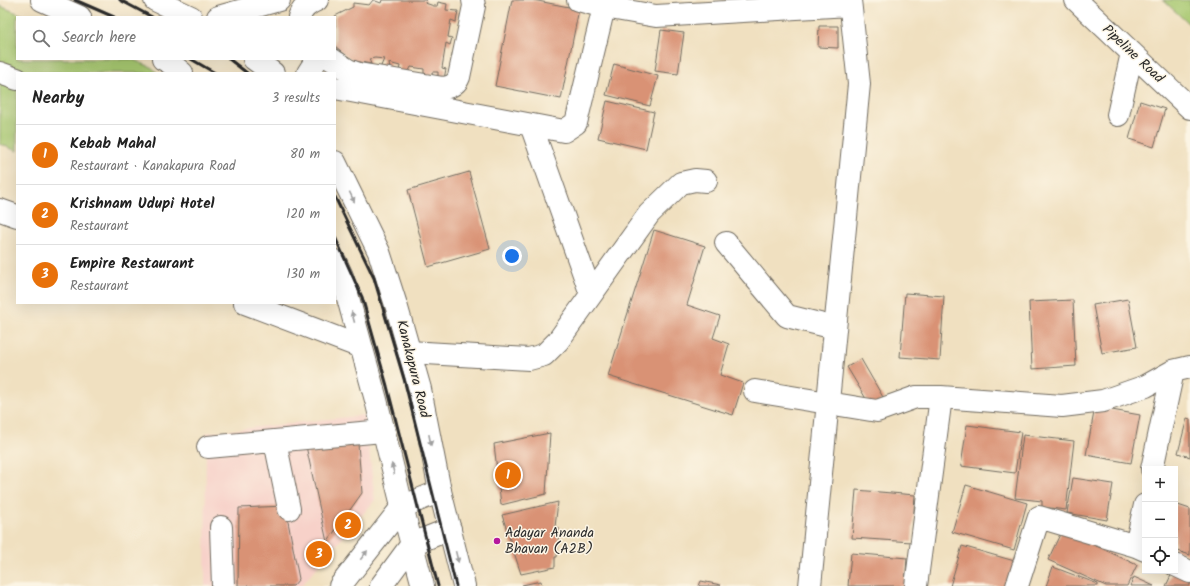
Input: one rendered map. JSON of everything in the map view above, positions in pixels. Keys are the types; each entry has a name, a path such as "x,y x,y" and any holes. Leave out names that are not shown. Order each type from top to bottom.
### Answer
{"main road":[{"path":"42,0 78,16"},
{"path":"154,0 189,16"},
{"path":"230,10 279,0"},
{"path":"300,16 304,8 318,0"},
{"path":"333,60 348,70 359,74 443,88 449,87 457,82 459,77 474,6 473,0"},
{"path":"578,0 604,7 656,16 850,2 859,84 810,586"},
{"path":"678,0 694,14"},
{"name":"Pipeline Road","path":"1076,0 1190,108"},
{"path":"336,88 564,131 576,123 604,7"},
{"path":"1118,115 1132,53"},
{"path":"164,60 181,72"},
{"path":"255,60 272,72"},
{"path":"309,72 316,60"},
{"path":"0,73 16,79"},
{"path":"531,125 591,294"},
{"name":"Kanakapura Road","path":"336,164 379,252 397,308 420,388 440,491 464,586"},
{"path":"409,352 529,359 544,355 558,341 649,214 681,183 695,180 706,180"},
{"path":"0,210 16,216"},
{"path":"726,242 787,316 835,328"},
{"path":"336,263 342,276 376,400 423,586"},
{"path":"248,304 361,347"},
{"path":"755,391 877,411 916,397 942,397 1062,406 1103,401 1146,386 1182,369"},
{"path":"1153,466 1182,369"},
{"path":"916,586 942,397"},
{"path":"208,447 383,431"},
{"path":"274,441 289,509"},
{"path":"340,586 402,507 440,491"},
{"path":"1017,586 1038,517 1141,548 1142,537"},
{"path":"221,527 223,586"},
{"path":"380,586 412,544 450,529"},
{"path":"1178,566 1190,572"}],"shaded area":[{"path":"365,415 375,500 301,586 205,586 206,433"}],"green space":[{"path":"1163,0 1190,0 1190,25"},
{"path":"0,6 25,16 16,16 16,60 134,60 151,67 157,72 16,72 16,151 0,144"}],"building":[{"path":"373,0 381,3 382,0 426,0 425,3 434,6 437,6 438,2 447,4 446,10 458,11 456,22 451,20 448,37 452,38 450,45 446,43 442,68 446,69 444,79 438,77 438,72 432,72 432,76 424,75 424,69 411,67 408,73 399,71 400,66 389,63 390,69 381,66 384,59 369,59 371,64 355,61 336,47 335,16 353,7 353,3 369,5"},
{"path":"512,0 533,0 579,9 561,99 495,86"},
{"path":"819,26 838,26 838,48 818,47"},
{"path":"661,30 684,33 678,74 655,71"},
{"path":"614,64 658,76 650,106 606,95"},
{"path":"607,101 654,112 646,149 598,138"},
{"path":"1140,101 1165,109 1154,147 1129,139"},
{"path":"469,172 490,249 428,267 408,190"},
{"path":"654,230 705,246 687,305 720,316 713,338 729,344 720,375 743,383 733,415 608,376"},
{"path":"905,293 944,296 940,360 900,357"},
{"path":"1128,299 1137,347 1102,353 1093,305"},
{"path":"1073,300 1076,366 1032,369 1029,302"},
{"path":"861,359 884,399 871,407 847,367"},
{"path":"1095,407 1140,415 1131,463 1086,455"},
{"path":"1187,418 1190,419 1190,457 1178,453"},
{"path":"967,425 1021,432 1015,473 961,466"},
{"path":"550,433 546,494 501,505 494,444"},
{"path":"1023,435 1074,441 1066,510 1042,507 1042,501 1015,498"},
{"path":"358,444 362,493 327,542 306,446"},
{"path":"1073,478 1113,484 1107,520 1067,513"},
{"path":"966,485 1027,503 1014,550 952,532"},
{"path":"856,490 915,495 912,542 852,538"},
{"path":"558,502 555,527 559,528 555,567 521,574 502,515"},
{"path":"1178,505 1190,509 1190,555 1178,551"},
{"path":"285,506 299,579 293,586 238,586 239,508"},
{"path":"1062,530 1137,565 1127,586 1106,586 1048,560"},
{"path":"962,546 1018,562 1011,586 950,586"},
{"path":"851,553 907,558 905,586 848,586"},
{"path":"1053,567 1098,584 1098,586 1046,586"},
{"path":"1178,573 1190,578 1190,586 1166,586 1172,574"},
{"path":"1134,577 1154,586 1130,586"},
{"path":"541,581 542,586 522,585"},
{"path":"701,581 721,585 699,586"}],"railway":[{"path":"75,0 112,16"},
{"path":"120,0 150,16"},
{"path":"193,60 213,72"},
{"path":"230,60 246,72"},
{"path":"336,199 374,278 404,379 456,586"},
{"path":"336,239 362,297 387,386 438,586"}],"place":[{"name":"Kebab Mahal","path":"508,475"},
{"name":"Krishnam Udupi Hotel","path":"348,525"},
{"name":"Adayar Ananda Bhavan (A2B)","path":"497,541"},
{"name":"Empire Restaurant","path":"319,554"}]}
